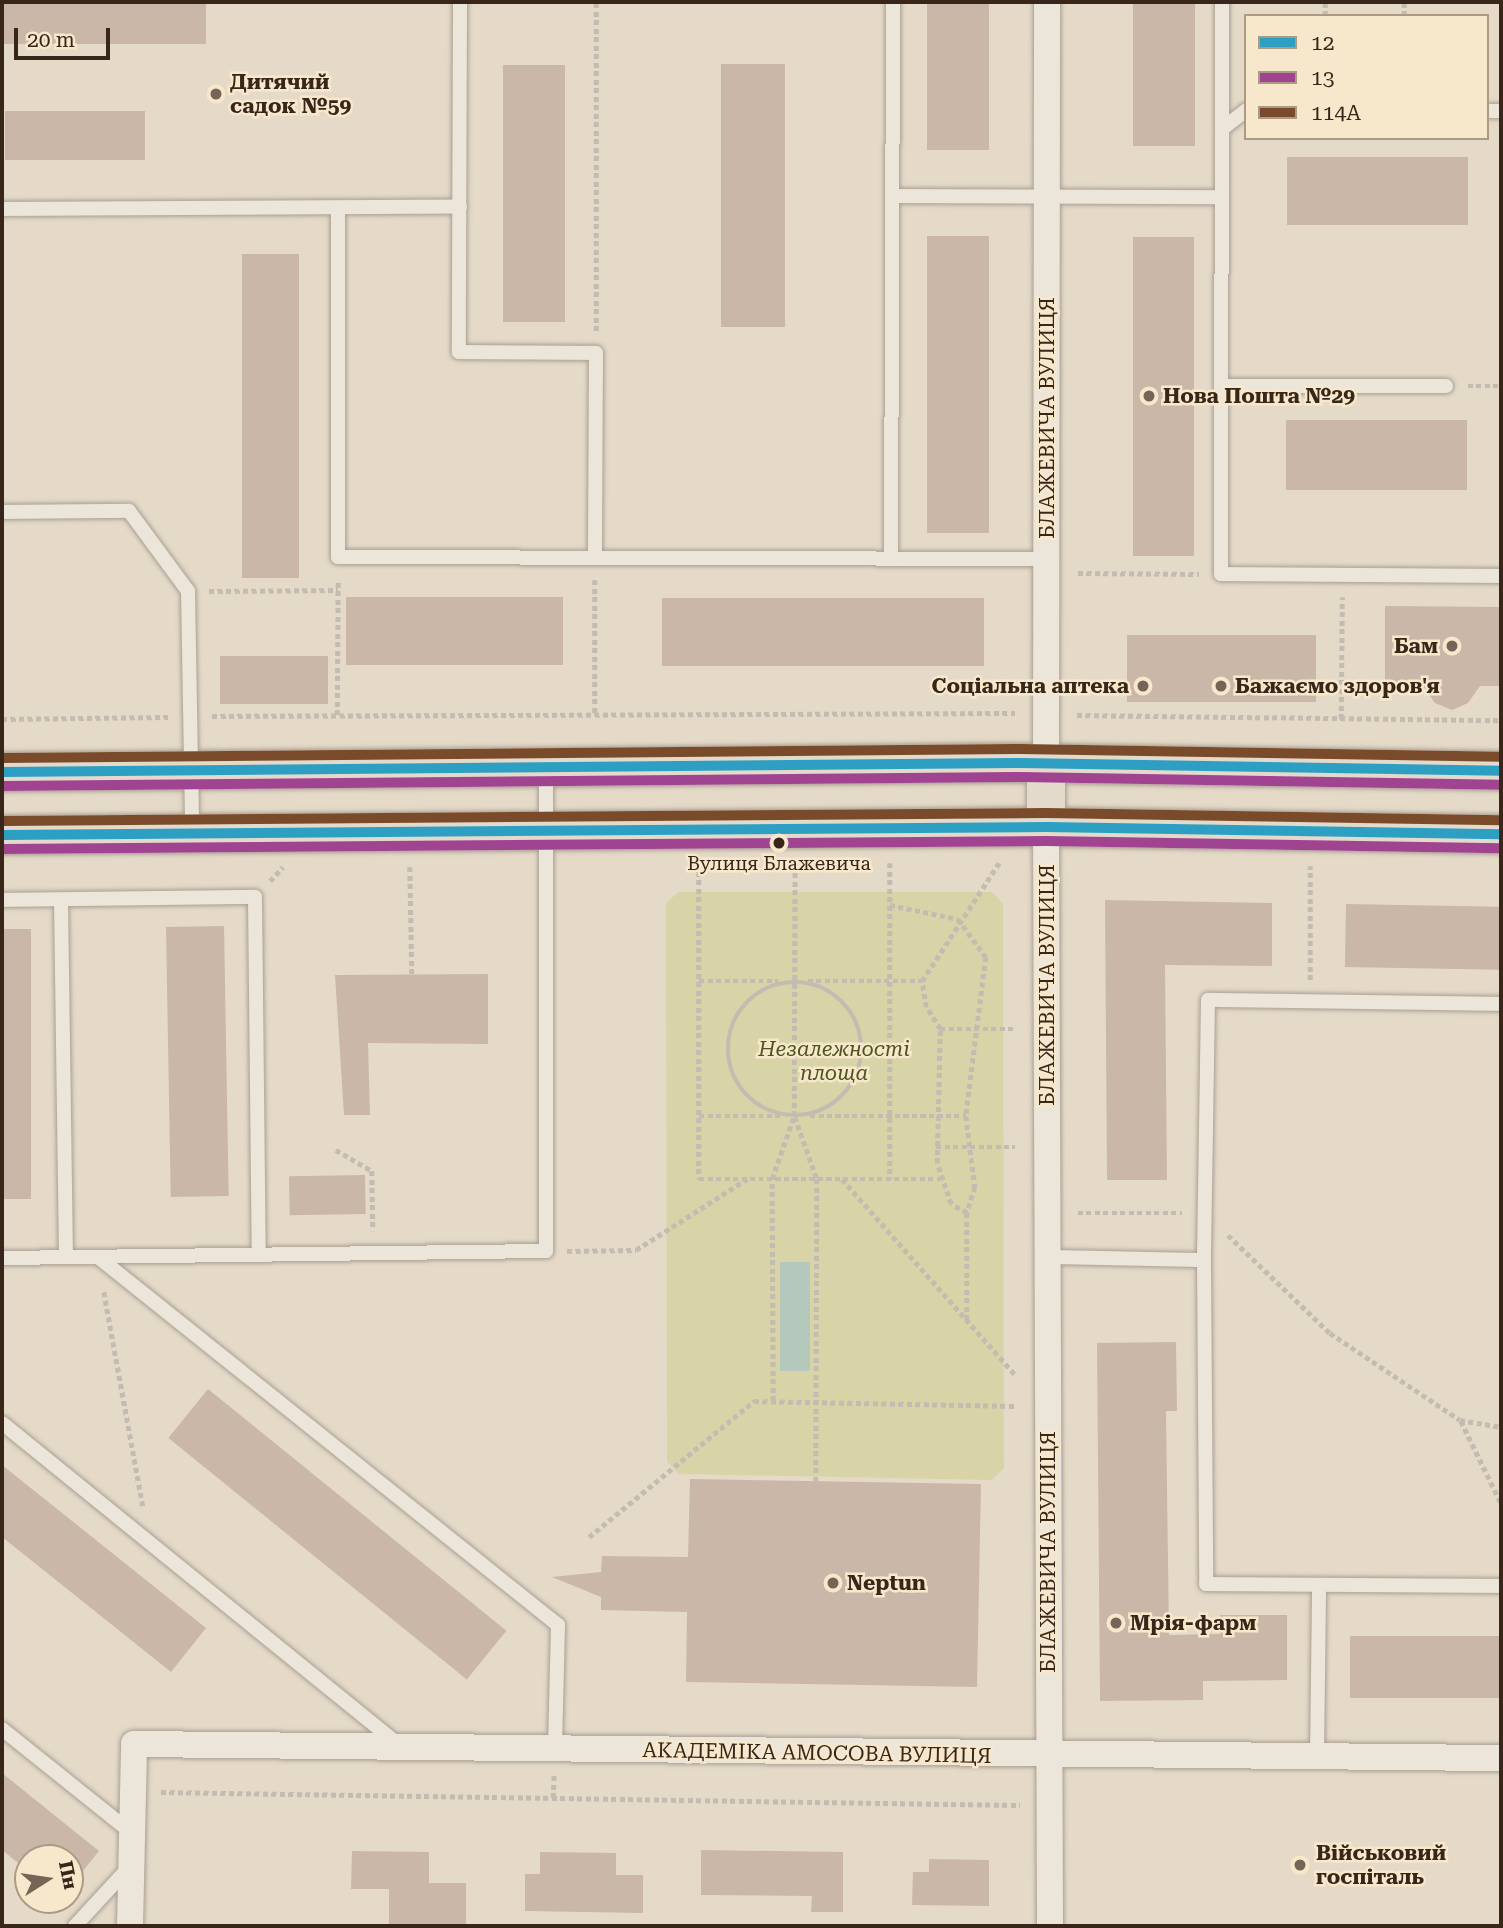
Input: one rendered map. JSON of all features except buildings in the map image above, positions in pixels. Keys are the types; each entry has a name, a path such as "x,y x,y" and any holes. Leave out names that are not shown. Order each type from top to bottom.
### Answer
{"main road":[{"path":"2,772 546,765 1046,764 1501,771"},
{"name":"БЛАЖЕВИЧА ВУЛИЦЯ","path":"1046,764 1046,827"},
{"path":"2,835 546,828 1046,827 1501,834"}],"street":[{"name":"БЛАЖЕВИЧА ВУЛИЦЯ","path":"1046,764 1048,2"},
{"name":"БЛАЖЕВИЧА ВУЛИЦЯ","path":"1046,827 1050,1926"},
{"name":"АКАДЕМІКА АМОСОВА ВУЛИЦЯ","path":"133,1792 134,1744 1049,1757 1501,1758"},
{"path":"130,1926 133,1792"}],"lane":[{"path":"460,2 459,352 596,353 595,558"},
{"path":"891,558 893,2"},
{"path":"1222,2 1221,574 1501,576"},
{"path":"1222,129 1244,112"},
{"path":"892,196 1222,197"},
{"path":"2,209 460,207"},
{"path":"338,208 338,557 1047,559"},
{"path":"1221,386 1446,386"},
{"path":"2,512 129,510 188,591 192,832"},
{"path":"2,1258 546,1251 546,765"},
{"path":"2,900 255,897 259,1255"},
{"path":"61,900 65,1257"},
{"path":"1501,1004 1208,1000 1205,1213 1206,1584 1501,1586"},
{"path":"98,1257 558,1625 555,1750"},
{"path":"1047,1257 1205,1260"},
{"path":"2,1423 403,1748"},
{"path":"1317,1757 1319,1585"},
{"path":"2,1729 132,1833"},
{"path":"75,1926 131,1865"}],"path":[{"path":"596,2 596,353"},
{"path":"1446,386 1501,386"},
{"path":"337,715 338,557"},
{"path":"595,558 595,713"},
{"path":"1078,573 1221,574"},
{"path":"1341,719 1342,575"},
{"path":"188,591 338,590"},
{"path":"1452,710 1452,720"},
{"path":"2,719 595,713 1015,716"},
{"path":"1077,717 1501,720"},
{"path":"699,862 699,1179 940,1179"},
{"path":"773,1401 772,1178 794,1116 794,862"},
{"path":"967,1213 951,1205 940,1179 936,1147 940,1116 940,1029 926,1007 922,981 958,919 999,862"},
{"path":"890,863 890,1179"},
{"path":"410,864 412,974"},
{"path":"1310,866 1310,1001"},
{"path":"890,905 958,919 978,939 988,967 975,1029 966,1116 971,1132 966,1147 975,1187 967,1213 967,1321"},
{"path":"699,981 922,981"},
{"path":"795,981 842,1001 853,1015 862,1049 842,1096 794,1116 747,1097 727,1049 747,1001 795,981"},
{"path":"940,1029 1015,1029"},
{"path":"699,1116 966,1116"},
{"path":"794,1116 817,1179 817,1481"},
{"path":"936,1147 1015,1147"},
{"path":"336,1150 372,1171 373,1253"},
{"path":"546,1251 636,1250 748,1178"},
{"path":"842,1179 1016,1376"},
{"path":"1078,1213 1205,1213 1330,1333 1461,1420 1501,1427"},
{"path":"98,1257 150,1543"},
{"path":"589,1537 754,1401 1016,1406"},
{"path":"1461,1420 1501,1503"},
{"path":"133,1792 1049,1805"}],"green space":[{"name":"Незалежності площа","path":"678,892 992,892 1003,904 1004,1468 992,1480 679,1474 667,1462 666,903"}],"shaded area":[{"path":"780,1262 810,1262 810,1371 780,1371"}],"transit line":[{"name":"114А","path":"2,758 1015,749 1501,757"},
{"name":"12","path":"2,772 1015,763 1501,771"},
{"name":"13","path":"2,786 1015,777 1501,785"},
{"name":"114А","path":"2,821 1046,813 1501,820"},
{"name":"12","path":"2,835 1046,827 1501,834"},
{"name":"13","path":"2,849 1046,841 1501,848"}],"place":[{"name":"Дитячий садок №59","path":"216,94"},
{"name":"Нова Пошта №29","path":"1149,396"},
{"name":"Бам","path":"1452,646"},
{"name":"Соціальна аптека","path":"1143,686"},
{"name":"Бажаємо здоров'я","path":"1221,686"},
{"name":"Вулиця Блажевича","path":"779,843"},
{"name":"Neptun","path":"833,1583"},
{"name":"Мрія-фарм","path":"1116,1623"},
{"name":"Військовий госпіталь","path":"1300,1865"}]}
